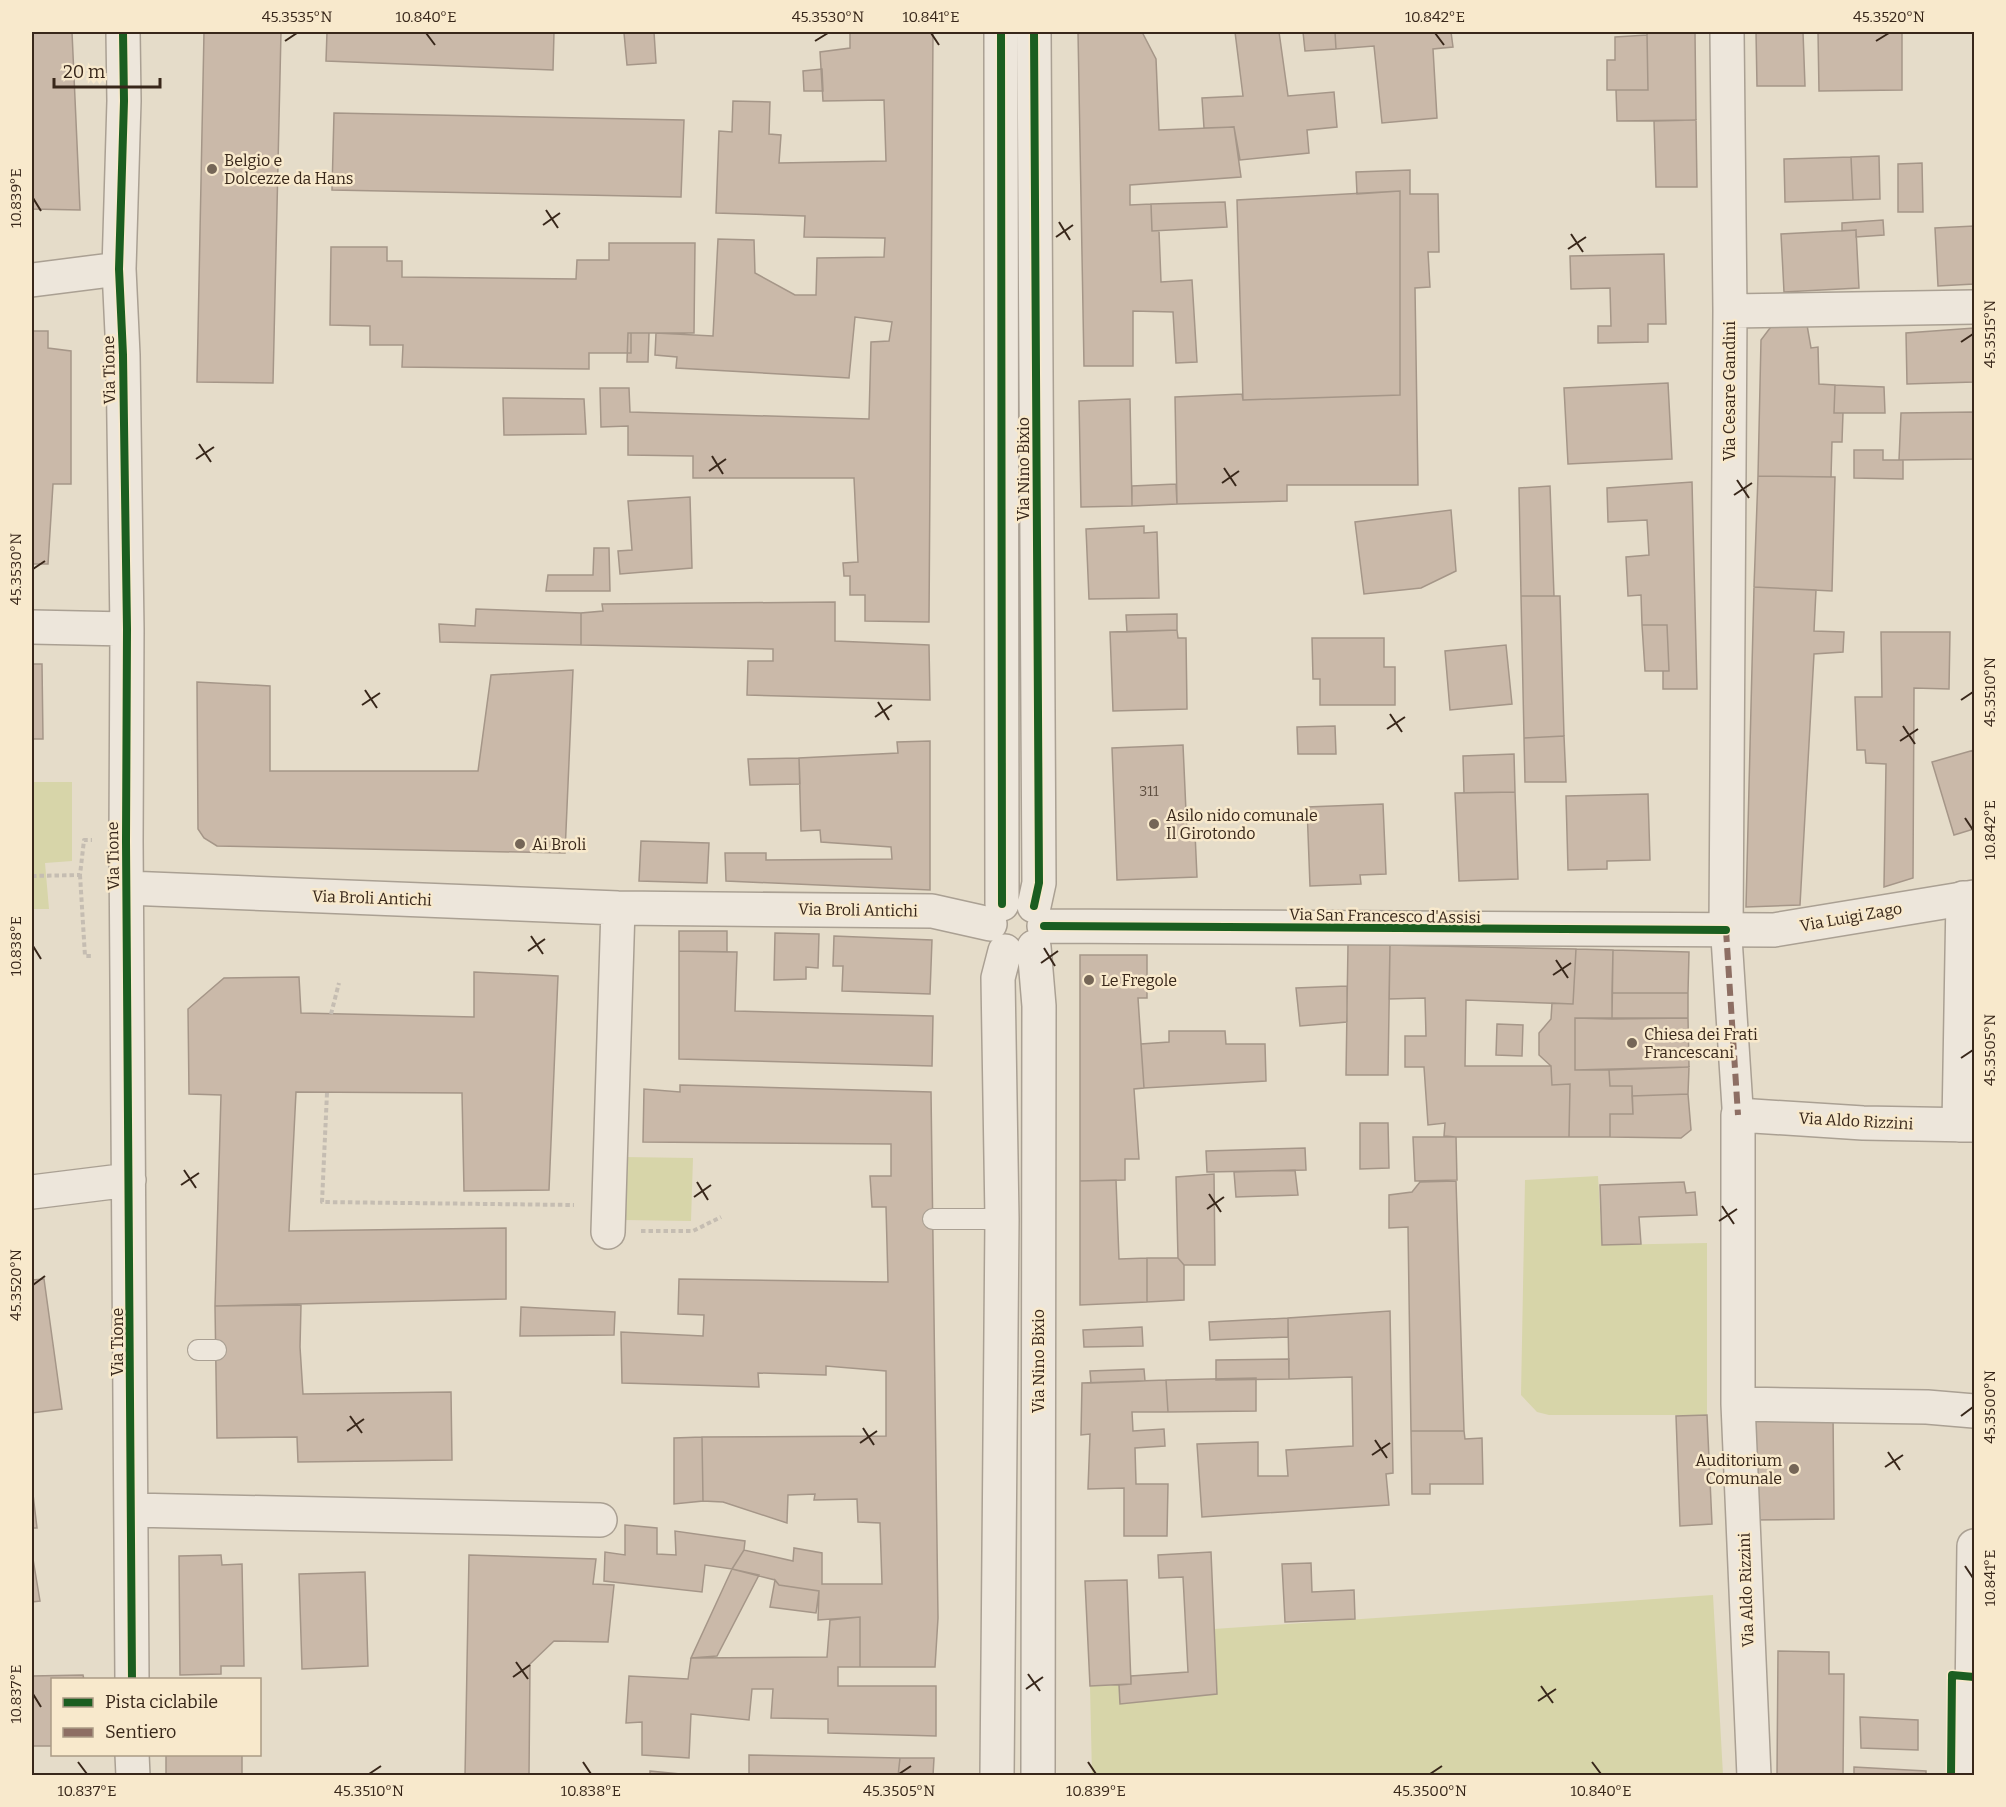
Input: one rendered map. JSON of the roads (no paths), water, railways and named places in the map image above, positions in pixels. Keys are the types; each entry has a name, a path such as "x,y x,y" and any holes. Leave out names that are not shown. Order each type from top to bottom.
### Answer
{"street":[{"name":"Via Tione","path":"123,32 124,101 119,269 123,355 127,629 126,841 132,1678"},
{"name":"Via Nino Bixio","path":"1001,32 1018,926 1039,1006 1038,1776"},
{"name":"Via Nino Bixio","path":"997,1776 1002,1219 998,978 1018,926 1039,860 1034,32"},
{"name":"Via Cesare Gandini","path":"1726,930 1730,311 1727,32"},
{"path":"32,280 119,269"},
{"path":"1730,311 1974,307"},
{"path":"32,627 127,629"},
{"name":"Via Broli Antichi","path":"127,888 618,908 932,911 1018,926"},
{"path":"1967,1125 1969,897"},
{"name":"Via Luigi Zago","path":"1726,930 1774,930 1969,897"},
{"path":"608,1219 618,908"},
{"name":"Via San Francesco d'Assisi","path":"1018,926 1726,930"},
{"name":"Via Aldo Rizzini","path":"1726,930 1738,1115 1738,1404 1754,1776"},
{"name":"Via Aldo Rizzini","path":"1738,1115 1863,1123 1967,1125"},
{"path":"32,1192 129,1180"},
{"path":"1738,1404 1927,1407 1974,1411"},
{"path":"131,1510 600,1520"},
{"path":"1971,1776 1974,1546"},
{"path":"132,1756 133,1776"}],"lane":[{"path":"933,1219 1002,1219"}],"place":[{"name":"Belgio e Dolcezze da Hans","path":"212,169"},
{"name":"Asilo nido comunale Il Girotondo","path":"1154,824"},
{"name":"Ai Broli","path":"520,844"},
{"name":"Le Fregole","path":"1089,980"},
{"name":"Chiesa dei Frati Francescani","path":"1632,1043"},
{"name":"Auditorium Comunale","path":"1794,1469"}]}
